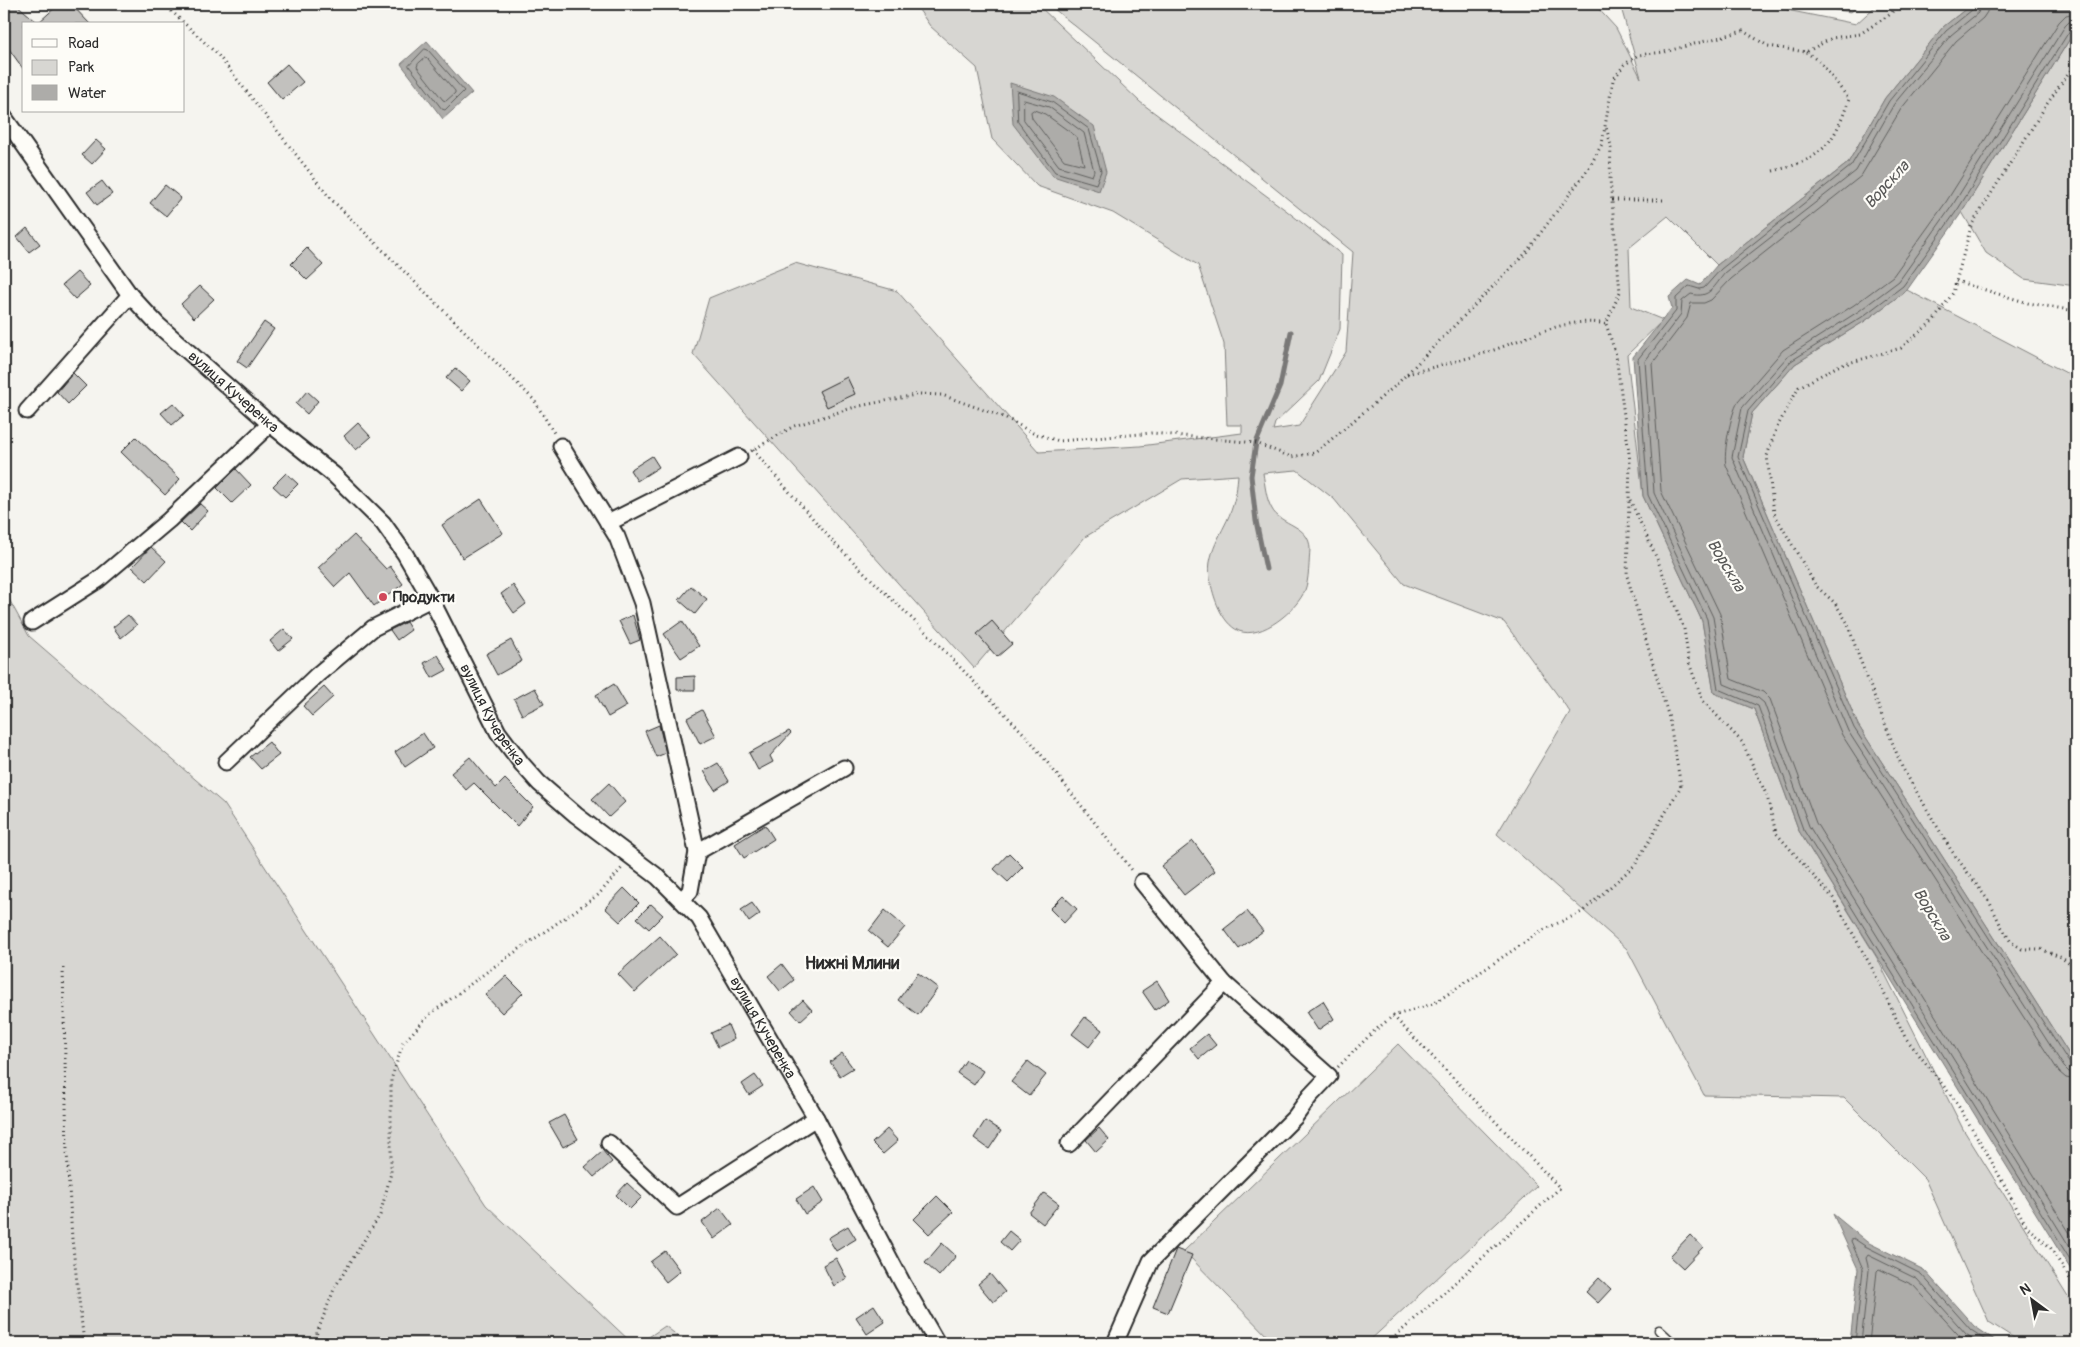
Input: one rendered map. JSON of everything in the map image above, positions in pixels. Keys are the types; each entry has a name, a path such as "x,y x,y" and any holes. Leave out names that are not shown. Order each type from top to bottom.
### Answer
{"street":[{"name":"вулиця Кучеренка","path":"4,116 130,295 156,324 270,424 334,475 383,523 405,554 432,599 498,732 522,764 556,799 658,876 699,918 816,1118 903,1284 937,1343"},
{"path":"27,411 130,295"},
{"path":"32,622 98,580 169,520 270,424"},
{"path":"561,446 616,537 642,603 697,852 690,891 682,900"},
{"path":"608,523 739,457"},
{"path":"226,762 317,675 373,628 432,599"},
{"path":"697,852 844,768"},
{"path":"1115,1343 1151,1261 1294,1117 1329,1076 1224,983 1142,882"},
{"path":"1069,1144 1224,983"},
{"path":"609,1143 677,1207 816,1118"}],"lane":[{"path":"1659,1330 1673,1343"}],"path":[{"path":"164,4 183,22"},
{"path":"1806,52 1832,38 1860,34 1900,4"},
{"path":"185,24 218,55 330,198 534,400 561,446"},
{"path":"739,457 794,426 855,407 920,394 942,395 1006,418 1033,433 1059,441 1152,434 1256,443 1290,457 1315,453 1406,375 1525,254 1575,184 1589,168 1602,144 1613,80 1624,65 1638,55 1664,52 1743,31 1768,46 1806,52 1820,62 1849,100 1840,128 1819,154 1796,166 1773,171"},
{"path":"2076,62 1971,226 1953,294 1934,320 1901,348 1838,366 1798,387 1776,429 1767,456 1774,513 1816,586 1835,603 1847,622 1902,767 1951,850 1990,903 2011,942 2022,949 2041,949 2062,958 2076,969"},
{"path":"1329,1076 1373,1032 1393,1016 1432,1004 1543,930 1582,912 1635,865 1681,786 1669,718 1627,576 1630,461 1618,365 1606,324 1620,292 1612,200 1611,145 1606,126"},
{"path":"1612,200 1664,200"},
{"path":"1956,281 2028,303 2076,311"},
{"path":"1406,375 1485,352 1550,329 1590,320 1606,324"},
{"path":"753,450 835,544 935,641 1028,738 1142,882"},
{"path":"1629,498 1658,561 1684,629 1690,663 1704,701 1742,742 1767,796 1776,833 1833,898 1906,1037 1954,1100 1987,1153 2027,1227 2050,1247 2076,1288"},
{"path":"313,1343 335,1287 380,1215 391,1173 391,1080 403,1043 437,1009 492,968 598,895 632,857"},
{"path":"63,968 72,1239 84,1343"},
{"path":"1388,1343 1560,1188 1393,1016"}],"green space":[{"path":"915,4 1037,4 1140,102 1287,211 1342,255 1340,329 1319,381 1275,423 1273,430 1299,426 1346,352 1353,252 1048,4 1594,4 1616,28 1641,78 1620,4 1780,4 1787,10 1856,24 1878,4 1972,4 1943,27 1885,98 1848,163 1717,265 1668,216 1629,248 1631,307 1663,320 1627,355 1643,496 1702,621 1714,693 1754,709 1799,831 1877,958 1963,1129 2076,1310 2076,1343 2022,1343 1989,1322 1925,1179 1844,1098 1704,1095 1627,949 1497,834 1570,712 1504,622 1404,584 1334,499 1297,470 1263,473 1267,496 1272,509 1281,519 1305,535 1309,541 1310,549 1305,590 1294,606 1277,621 1257,631 1248,633 1239,631 1227,622 1213,593 1209,568 1211,558 1231,511 1236,494 1238,475 1182,479 1085,537 974,668 693,354 709,298 795,263 897,291 1039,452 1140,446 1242,433 1242,425 1227,425 1224,344 1198,265 1113,213 1037,186 992,139 977,68 930,26"},
{"path":"1796,4 1860,4 1851,12"},
{"path":"2076,29 2076,286 2024,279 1986,253 1962,212"},
{"path":"1907,290 2076,378 2076,1065 1858,725 1743,457 1752,413 1795,364 1865,321"},
{"path":"4,590 29,636 224,804 486,1205 632,1343 4,1343"},
{"path":"1398,1044 1537,1186 1367,1343 1274,1343 1184,1251"},
{"path":"665,1326 687,1343 640,1343"}],"water":[{"name":"Ворскла","path":"1972,4 2076,4 2076,29 1962,212 1907,290 1865,321 1795,364 1752,413 1743,457 1858,725 2076,1065 2076,1278 1799,831 1754,709 1714,693 1702,621 1643,496 1633,357 1672,308 1669,297 1688,280 1700,285 1717,265 1848,163 1885,98 1943,27"},
{"path":"427,41 472,93 443,119 401,64"},
{"path":"1010,83 1054,97 1094,126 1106,172 1099,191 1053,176 1013,124"},
{"path":"1833,1214 1867,1242 1924,1270 1974,1326 1999,1343 1850,1343 1858,1269"}],"building":[{"path":"4,4 16,4 37,22 22,22 22,67 4,42"},
{"path":"59,4 71,4 88,22 39,22"},
{"path":"287,64 303,82 282,100 267,82"},
{"path":"96,140 106,149 92,164 82,155"},
{"path":"102,181 112,194 97,205 87,192"},
{"path":"165,185 181,198 166,216 150,203"},
{"path":"27,228 40,244 29,252 17,237"},
{"path":"307,248 323,265 307,280 291,264"},
{"path":"77,272 90,286 75,299 62,285"},
{"path":"200,286 214,299 194,318 181,304"},
{"path":"264,322 274,329 247,368 237,361"},
{"path":"455,368 470,381 461,391 446,378"},
{"path":"73,373 86,386 68,404 57,392"},
{"path":"847,377 855,394 827,407 819,391"},
{"path":"307,391 318,401 307,414 296,404"},
{"path":"173,403 184,415 172,425 161,413"},
{"path":"358,423 371,437 356,450 344,436"},
{"path":"136,437 180,479 165,495 121,452"},
{"path":"652,456 659,467 637,481 630,470"},
{"path":"236,469 251,485 232,503 217,488"},
{"path":"286,473 298,484 285,497 273,486"},
{"path":"481,499 503,533 463,558 442,525"},
{"path":"200,504 208,511 190,531 181,522"},
{"path":"354,535 386,569 390,566 403,584 374,606 350,573 335,587 318,568"},
{"path":"151,547 166,561 147,581 132,567"},
{"path":"513,585 526,604 514,613 501,594"},
{"path":"691,586 707,599 695,614 679,600"},
{"path":"128,615 137,625 121,638 113,627"},
{"path":"633,615 640,640 630,644 619,621"},
{"path":"682,621 699,646 681,658 664,634"},
{"path":"992,621 1012,644 997,657 977,634"},
{"path":"406,622 411,630 397,640 390,630"},
{"path":"284,629 293,639 278,651 270,641"},
{"path":"511,640 522,661 497,675 486,654"},
{"path":"438,655 447,670 432,678 424,663"},
{"path":"695,676 695,690 677,690 677,677"},
{"path":"614,684 627,706 608,717 596,695"},
{"path":"324,687 333,697 312,716 303,706"},
{"path":"535,688 544,704 522,715 514,699"},
{"path":"702,710 716,736 700,744 687,718"},
{"path":"659,725 666,753 656,757 645,731"},
{"path":"789,731 791,733 770,756 773,762 758,770 749,753"},
{"path":"423,733 433,748 405,767 395,752"},
{"path":"269,742 279,755 261,769 250,757"},
{"path":"470,757 496,788 505,779 533,807 517,826 474,783 466,790 451,773"},
{"path":"718,763 729,781 715,790 704,771"},
{"path":"609,783 625,802 609,817 592,799"},
{"path":"765,825 774,839 744,858 735,844"},
{"path":"1193,841 1215,871 1184,895 1161,866"},
{"path":"1009,853 1023,867 1008,882 994,869"},
{"path":"624,888 639,903 620,922 605,908"},
{"path":"1063,896 1077,909 1064,923 1050,909"},
{"path":"752,903 760,914 749,922 741,910"},
{"path":"651,904 663,915 649,929 637,918"},
{"path":"885,910 905,927 888,947 869,931"},
{"path":"1247,911 1263,931 1239,949 1224,929"},
{"path":"660,936 676,954 635,992 618,974"},
{"path":"782,964 794,980 780,991 768,976"},
{"path":"918,973 938,988 918,1015 898,1000"},
{"path":"506,976 523,993 502,1013 485,995"},
{"path":"1157,981 1169,1000 1155,1010 1142,991"},
{"path":"803,1000 812,1010 800,1021 791,1011"},
{"path":"1323,1001 1334,1019 1318,1030 1306,1012"},
{"path":"1085,1017 1102,1030 1089,1047 1072,1034"},
{"path":"728,1025 734,1039 718,1047 711,1033"},
{"path":"1207,1034 1216,1045 1199,1059 1190,1048"},
{"path":"842,1053 853,1068 840,1076 830,1062"},
{"path":"966,1060 983,1071 974,1085 957,1073"},
{"path":"1028,1061 1046,1075 1029,1096 1011,1082"},
{"path":"755,1075 763,1086 749,1095 742,1084"},
{"path":"564,1115 578,1139 563,1147 549,1123"},
{"path":"985,1121 1001,1131 989,1149 974,1138"},
{"path":"1099,1128 1109,1140 1096,1152 1086,1140"},
{"path":"887,1129 898,1141 883,1154 872,1143"},
{"path":"603,1151 612,1162 594,1177 585,1167"},
{"path":"627,1183 642,1197 630,1209 616,1195"},
{"path":"814,1187 823,1202 805,1214 796,1199"},
{"path":"1044,1193 1059,1204 1043,1224 1029,1213"},
{"path":"937,1196 953,1212 929,1234 914,1219"},
{"path":"720,1208 733,1225 714,1239 702,1222"},
{"path":"848,1226 856,1239 836,1251 828,1238"},
{"path":"1009,1231 1020,1240 1010,1251 1000,1242"},
{"path":"1690,1235 1703,1247 1683,1268 1670,1256"},
{"path":"942,1243 956,1256 939,1276 925,1263"},
{"path":"1176,1249 1192,1255 1168,1313 1153,1307"},
{"path":"665,1251 680,1271 666,1282 650,1262"},
{"path":"836,1258 847,1279 834,1286 823,1265"},
{"path":"990,1274 1005,1292 993,1302 978,1284"},
{"path":"1599,1278 1611,1289 1598,1303 1586,1292"},
{"path":"874,1305 885,1322 867,1334 856,1317"}],"waterway":[{"path":"1266,569 1256,521 1251,476 1256,443 1280,386 1291,332"}],"place":[{"name":"Продукти","path":"383,597"}],"district":[{"name":"Нижні Млини","path":"852,963"}]}
